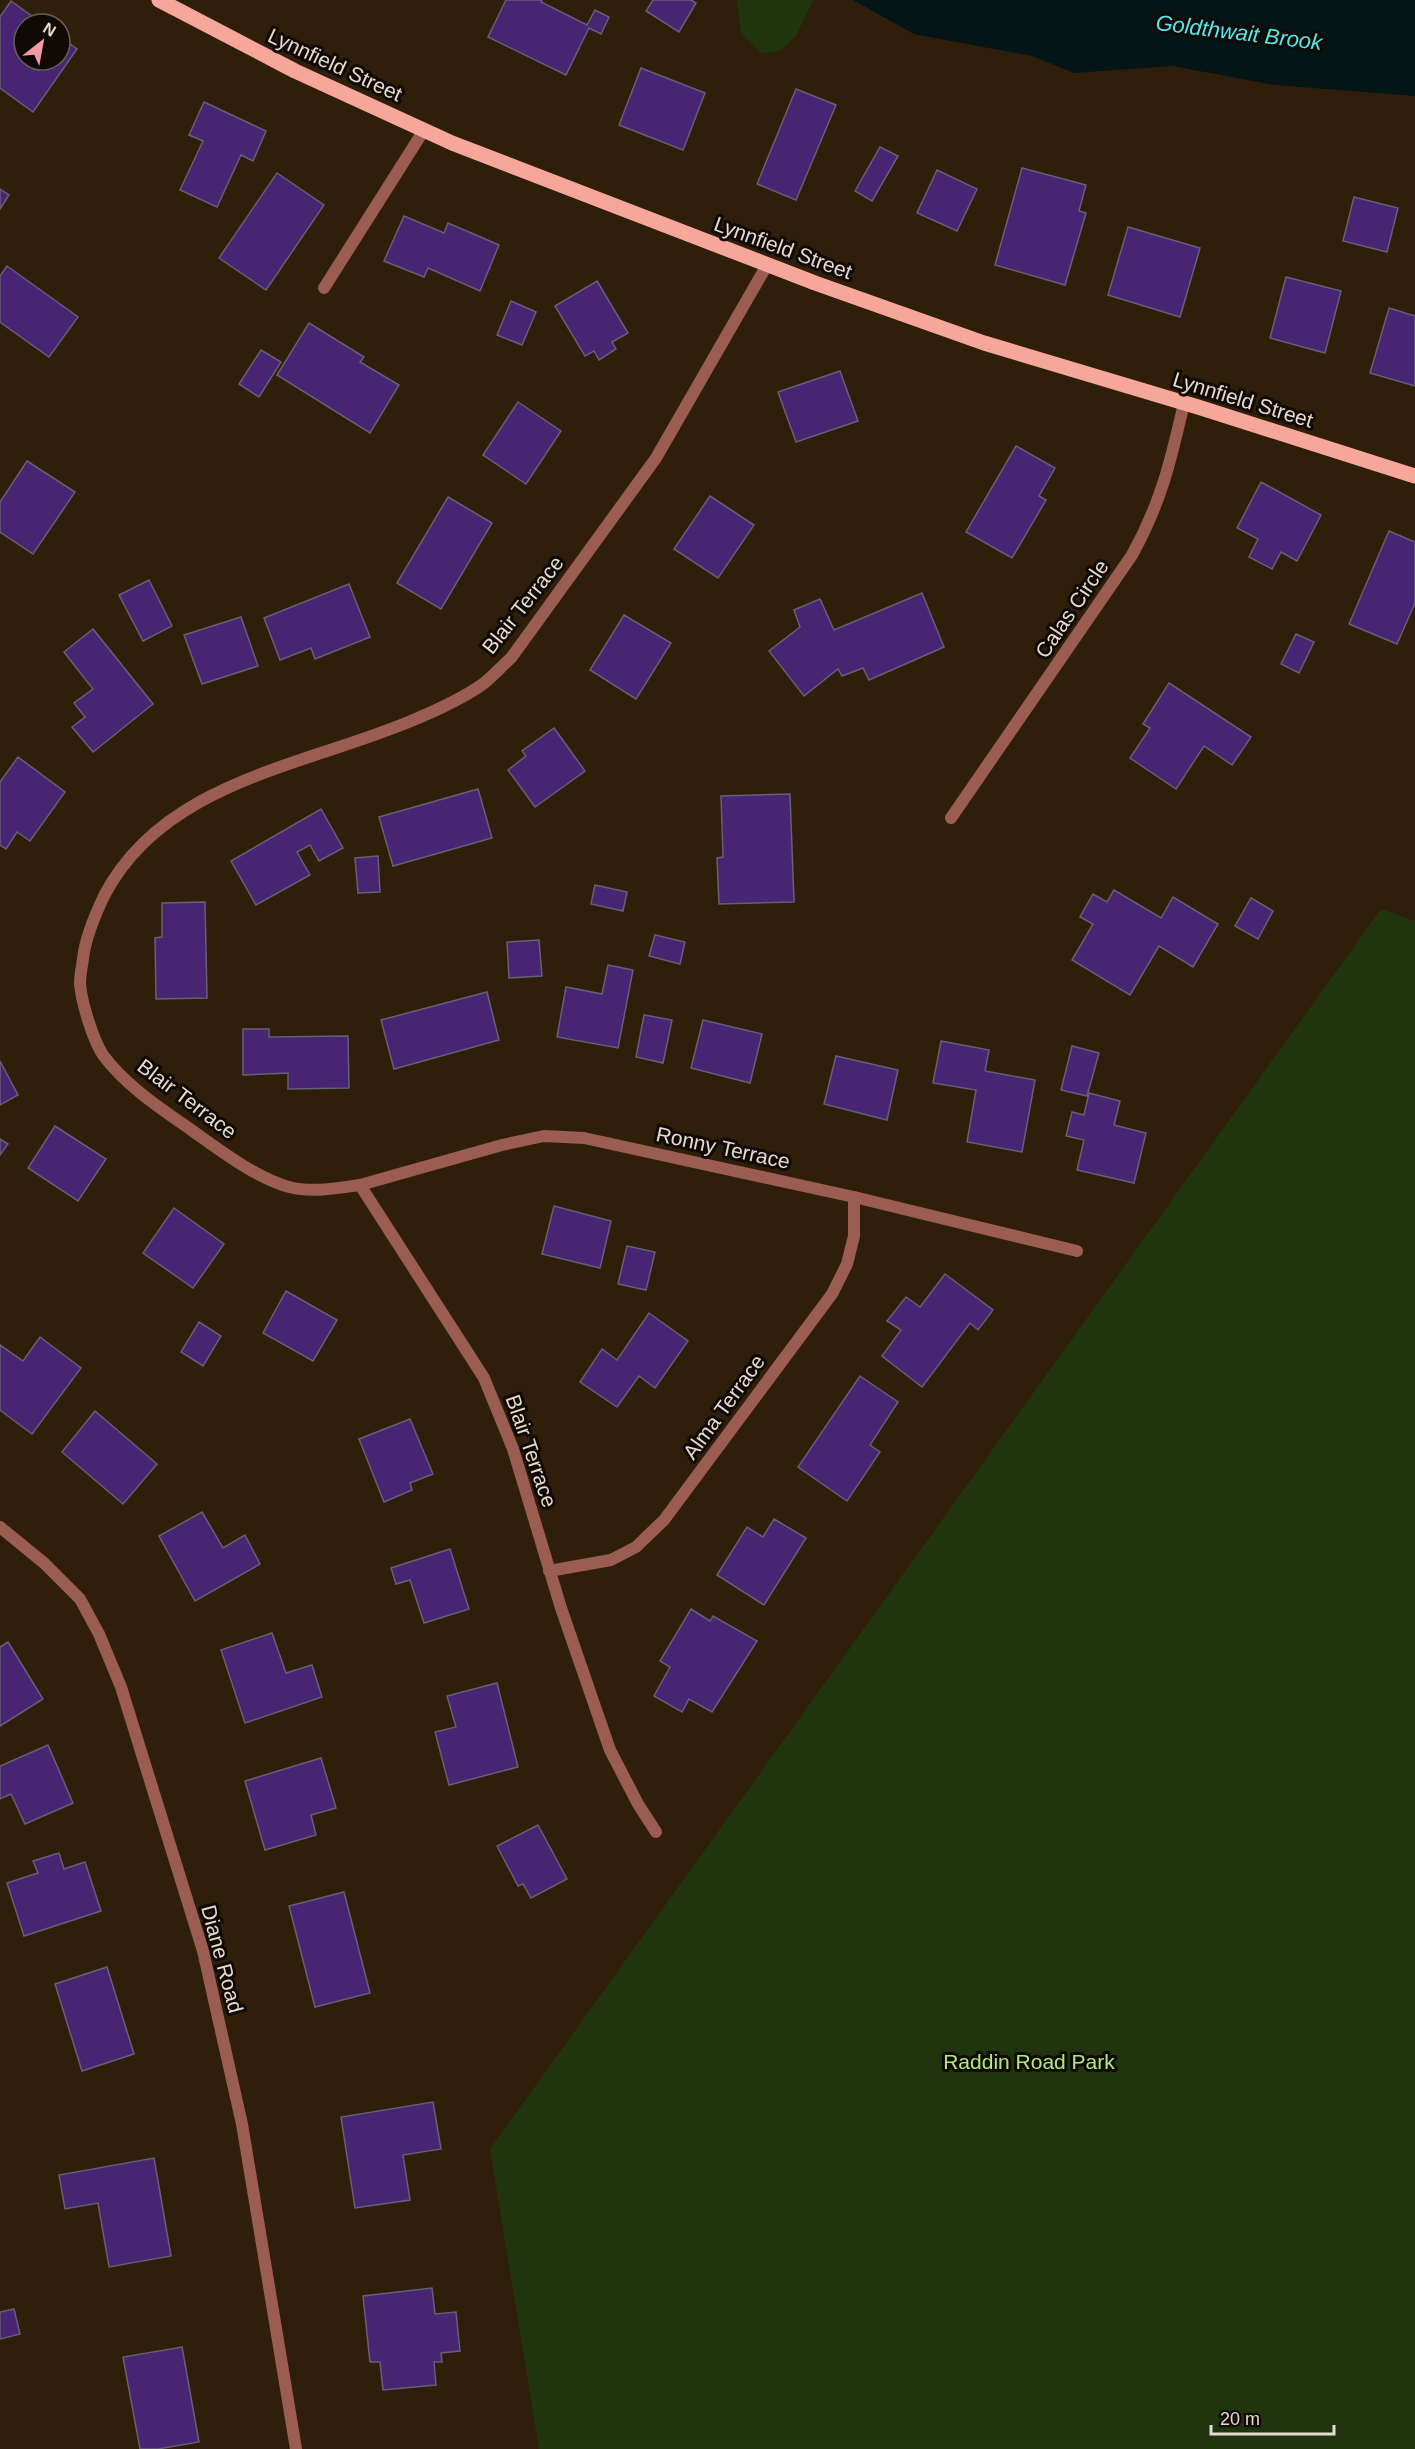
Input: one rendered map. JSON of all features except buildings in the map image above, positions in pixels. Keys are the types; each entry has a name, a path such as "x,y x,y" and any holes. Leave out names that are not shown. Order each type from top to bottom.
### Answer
{"main road":[{"name":"Lynnfield Street","path":"159,0 295,71 424,130 599,201 767,265 984,343 1415,476"}],"street":[{"path":"324,288 424,130"},
{"name":"Blair Terrace","path":"656,1832 638,1804 610,1750 549,1571 513,1449 484,1378 360,1185 329,1190 289,1187 246,1168 163,1110 129,1082 102,1054 88,1018 80,983 84,949 98,908 115,875 140,844 217,793 274,769 410,722 447,704 483,684 511,658 656,458 767,265"},
{"name":"Calas Circle","path":"951,818 1132,555 1150,522 1161,492 1184,403"},
{"name":"Ronny Terrace","path":"360,1185 544,1136 584,1138 854,1197 1077,1251"},
{"name":"Alma Terrace","path":"549,1571 611,1560 636,1547 664,1520 832,1294 847,1264 854,1236 854,1197"},
{"name":"Diane Road","path":"0,1527 44,1563 80,1599 99,1634 121,1688 203,1951 242,2124 296,2449"}],"green space":[{"path":"737,0 813,0 796,36 780,51 761,53 741,34"},
{"name":"Raddin Road Park","path":"1381,909 1415,921 1415,2449 539,2449 490,2149"}],"water":[{"name":"Goldthwait Brook","path":"853,0 1415,0 1415,96 1275,85 1172,66 1074,73 1032,56 914,34"}]}
